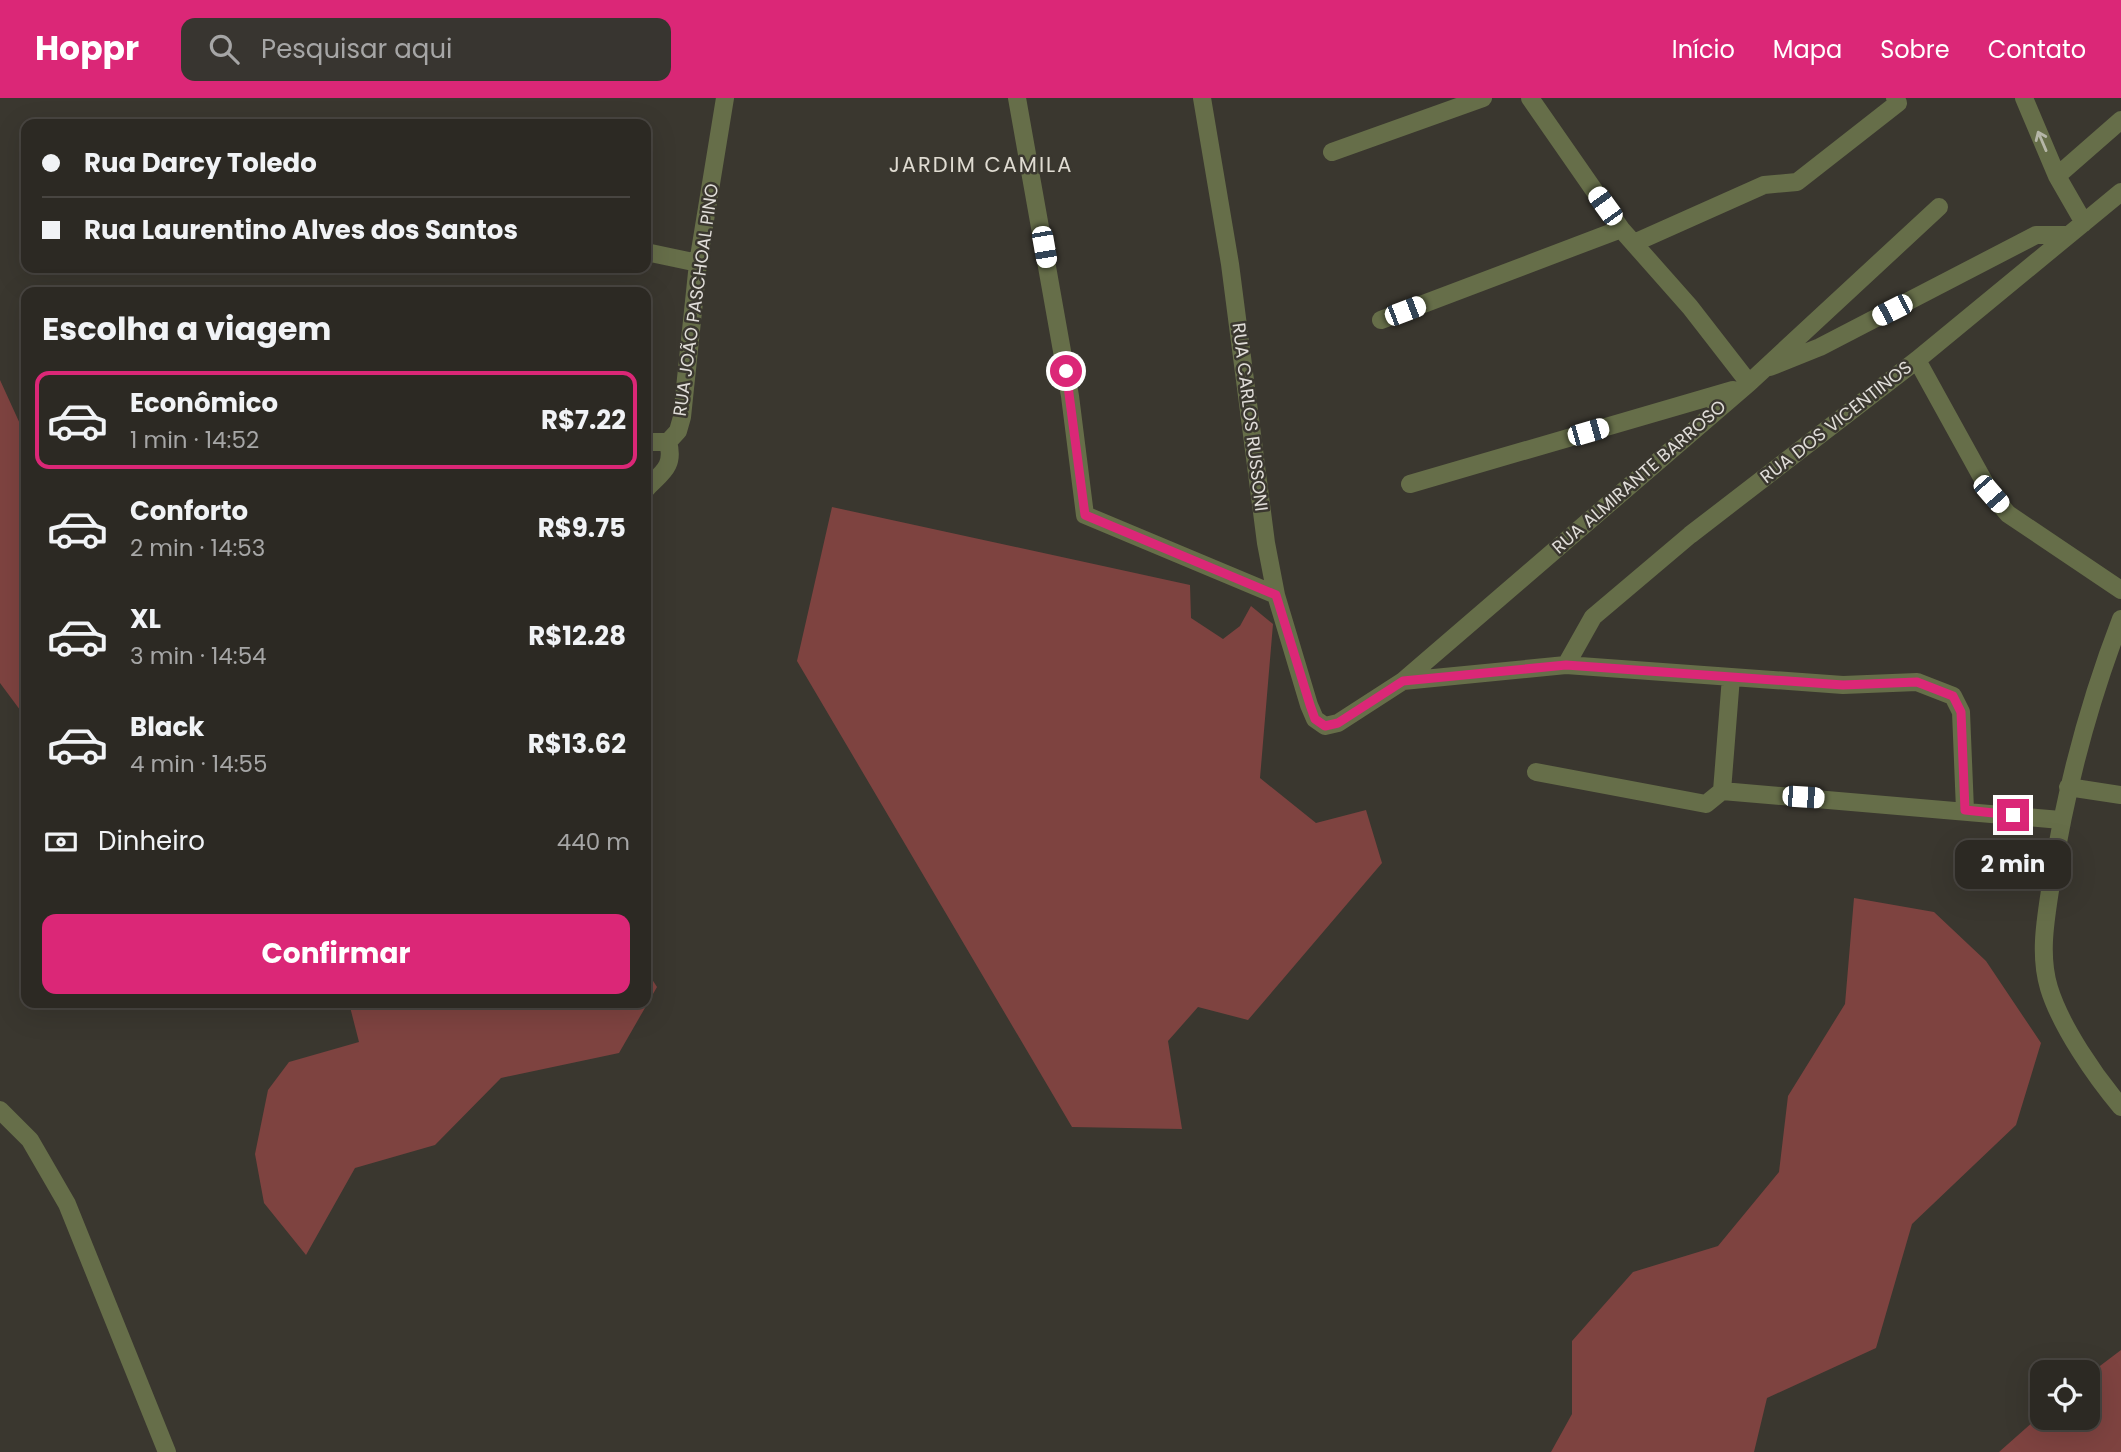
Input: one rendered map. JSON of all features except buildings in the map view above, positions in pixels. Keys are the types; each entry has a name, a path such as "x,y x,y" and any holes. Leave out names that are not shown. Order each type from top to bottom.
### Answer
{"street":[{"name":"RUA JOÃO PASCHOAL PINO","path":"651,485 666,472 670,461 668,442 678,431 682,417 698,263 725,98"},
{"path":"1017,98 1070,396 1085,515 1276,595"},
{"name":"RUA CARLOS RUSSONI","path":"1202,98 1230,264 1266,543 1276,595 1315,719 1325,726"},
{"path":"1332,152 1483,98"},
{"path":"1530,98 1621,229 1690,307 1750,381"},
{"path":"2024,98 2057,176 2084,223"},
{"path":"1634,243 1764,185 1797,182 1896,100"},
{"path":"2057,176 2121,120"},
{"name":"RUA DOS VICENTINOS","path":"1566,665 1593,617 1690,535 1917,360 2121,192"},
{"name":"RUA ALMIRANTE BARROSO","path":"1325,726 1338,723 1403,681 1750,381 1939,207"},
{"path":"1381,320 1621,229"},
{"path":"1410,484 1750,381 2036,236 2068,235"},
{"path":"651,253 698,263"},
{"path":"1917,360 1991,494 2008,514 2121,590"},
{"path":"651,442 668,442"},
{"path":"2121,618 2114,656 2068,787 2044,928 2044,963 2049,988 2061,1015 2103,1085 2121,1107"},
{"path":"1403,681 1566,665 1843,685 1917,682 1953,696 1961,712 1965,810"},
{"path":"1722,791 1731,677"},
{"path":"1536,772 1706,804 1722,791 2061,820"},
{"path":"2068,787 2121,795"},
{"path":"0,1110 30,1140 67,1204 167,1452"}],"shaded area":[{"path":"0,380 21,426 21,711 0,683"},
{"path":"832,507 1190,585 1191,618 1223,639 1240,626 1251,606 1273,624 1260,778 1316,823 1366,810 1382,863 1248,1020 1198,1007 1168,1041 1182,1129 1072,1127 797,661"},
{"path":"1854,898 1934,912 1986,961 2041,1043 2016,1125 1912,1224 1876,1348 1767,1398 1754,1452 1551,1452 1572,1414 1572,1341 1633,1272 1718,1246 1779,1172 1788,1096 1845,1004"},
{"path":"651,978 657,987 651,997"},
{"path":"350,1008 645,1008 619,1053 501,1078 435,1145 355,1168 306,1255 264,1203 255,1154 268,1090 289,1062 359,1042"},
{"path":"2121,1350 2121,1452 1999,1452 2030,1425 2030,1430 2100,1430 2100,1366"}],"district":[{"name":"JARDIM CAMILA","path":"981,165"}],"route":[{"path":"1066,371 1085,515 1198,560 1276,595 1310,705 1320,724 1331,727 1403,681 1566,665 1843,685 1917,682 1953,696 1961,712 1965,810 2013,815"}]}
